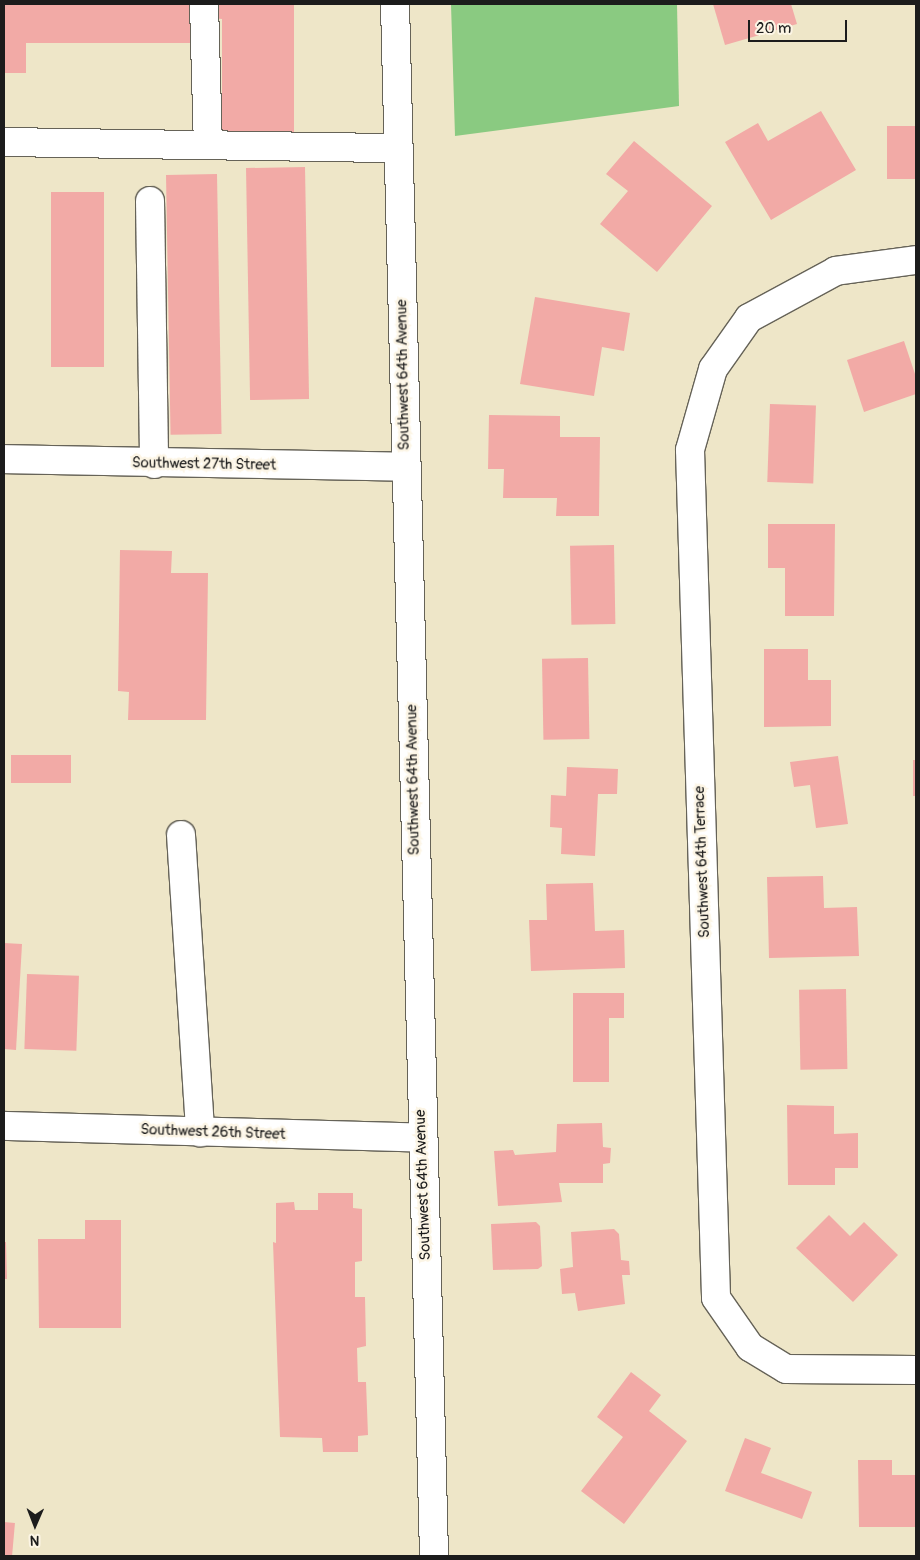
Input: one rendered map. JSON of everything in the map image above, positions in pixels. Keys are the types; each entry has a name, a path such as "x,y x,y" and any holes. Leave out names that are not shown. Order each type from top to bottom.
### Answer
{"street":[{"path":"204,4 208,145"},
{"name":"Southwest 64th Avenue","path":"394,4 421,1138 434,1556"},
{"path":"4,142 398,148"},
{"path":"150,201 154,464"},
{"name":"Southwest 64th Terrace","path":"916,260 836,271 749,318 713,369 690,450 716,1298 750,1347 786,1369 916,1370"},
{"name":"Southwest 27th Street","path":"4,459 154,464 405,467"},
{"path":"181,835 200,1132"},
{"name":"Southwest 26th Street","path":"4,1126 421,1138"}],"green space":[{"path":"451,4 677,4 679,106 455,136"}],"building":[{"path":"4,4 196,4 195,43 26,43 26,73 4,73"},
{"path":"211,4 294,4 294,132 222,132 222,19 211,18"},
{"path":"713,4 791,4 797,24 725,45"},
{"path":"821,111 856,170 771,220 725,142 758,123 768,141"},
{"path":"887,126 916,126 916,179 887,179"},
{"path":"634,141 712,206 657,272 600,224 628,191 606,174"},
{"path":"305,167 309,399 250,400 246,168"},
{"path":"217,174 222,434 171,435 166,175"},
{"path":"51,192 104,192 104,367 51,367"},
{"path":"535,297 630,313 624,351 602,347 594,396 520,384"},
{"path":"904,341 916,377 916,394 864,412 847,360"},
{"path":"770,404 816,406 813,484 767,482"},
{"path":"489,415 560,416 560,437 600,437 599,516 556,516 557,498 503,498 504,469 488,469"},
{"path":"768,524 835,524 834,616 785,616 785,568 768,568"},
{"path":"614,545 615,624 571,625 570,546"},
{"path":"120,550 172,551 171,573 208,573 206,720 128,720 129,692 118,691"},
{"path":"764,649 808,649 808,680 831,680 831,726 764,727"},
{"path":"588,658 589,739 543,740 542,659"},
{"path":"11,755 71,755 71,783 11,783"},
{"path":"838,756 848,824 816,828 810,785 794,787 790,762"},
{"path":"913,760 916,760 916,796 913,796"},
{"path":"567,767 618,769 617,794 598,794 595,856 561,854 562,828 550,827 551,795 566,796"},
{"path":"823,876 824,908 857,907 859,956 769,958 767,877"},
{"path":"593,883 595,931 624,930 625,968 531,971 529,920 547,920 546,884"},
{"path":"4,943 22,944 16,1050 4,1049"},
{"path":"27,974 79,976 76,1051 24,1049"},
{"path":"846,989 847,1069 800,1070 799,990"},
{"path":"573,993 624,993 624,1018 609,1018 609,1082 573,1082"},
{"path":"787,1105 834,1106 834,1134 858,1133 858,1168 835,1168 835,1185 788,1185"},
{"path":"602,1123 603,1147 611,1148 610,1163 603,1164 603,1183 559,1183 562,1202 498,1206 494,1151 513,1150 515,1155 556,1152 557,1124"},
{"path":"318,1193 353,1193 353,1208 362,1209 362,1261 355,1262 355,1297 365,1297 366,1346 357,1348 358,1382 366,1382 368,1435 358,1436 358,1452 323,1452 322,1438 280,1437 273,1242 276,1243 276,1203 294,1202 295,1210 318,1210"},
{"path":"829,1215 850,1236 864,1222 898,1255 853,1302 796,1248"},
{"path":"85,1220 121,1220 121,1328 39,1328 38,1239 85,1239"},
{"path":"536,1222 540,1226 542,1266 538,1269 493,1270 491,1224"},
{"path":"614,1229 619,1234 621,1260 629,1261 630,1275 622,1275 625,1304 578,1311 575,1293 562,1294 560,1269 573,1267 571,1232"},
{"path":"4,1242 6,1242 7,1279 4,1279"},
{"path":"631,1372 661,1395 649,1411 687,1441 624,1524 581,1491 623,1437 597,1417"},
{"path":"745,1438 771,1448 761,1473 812,1492 802,1519 725,1491"},
{"path":"858,1460 892,1460 892,1475 916,1475 916,1527 859,1527"},
{"path":"4,1522 15,1523 12,1556 4,1556"}]}
